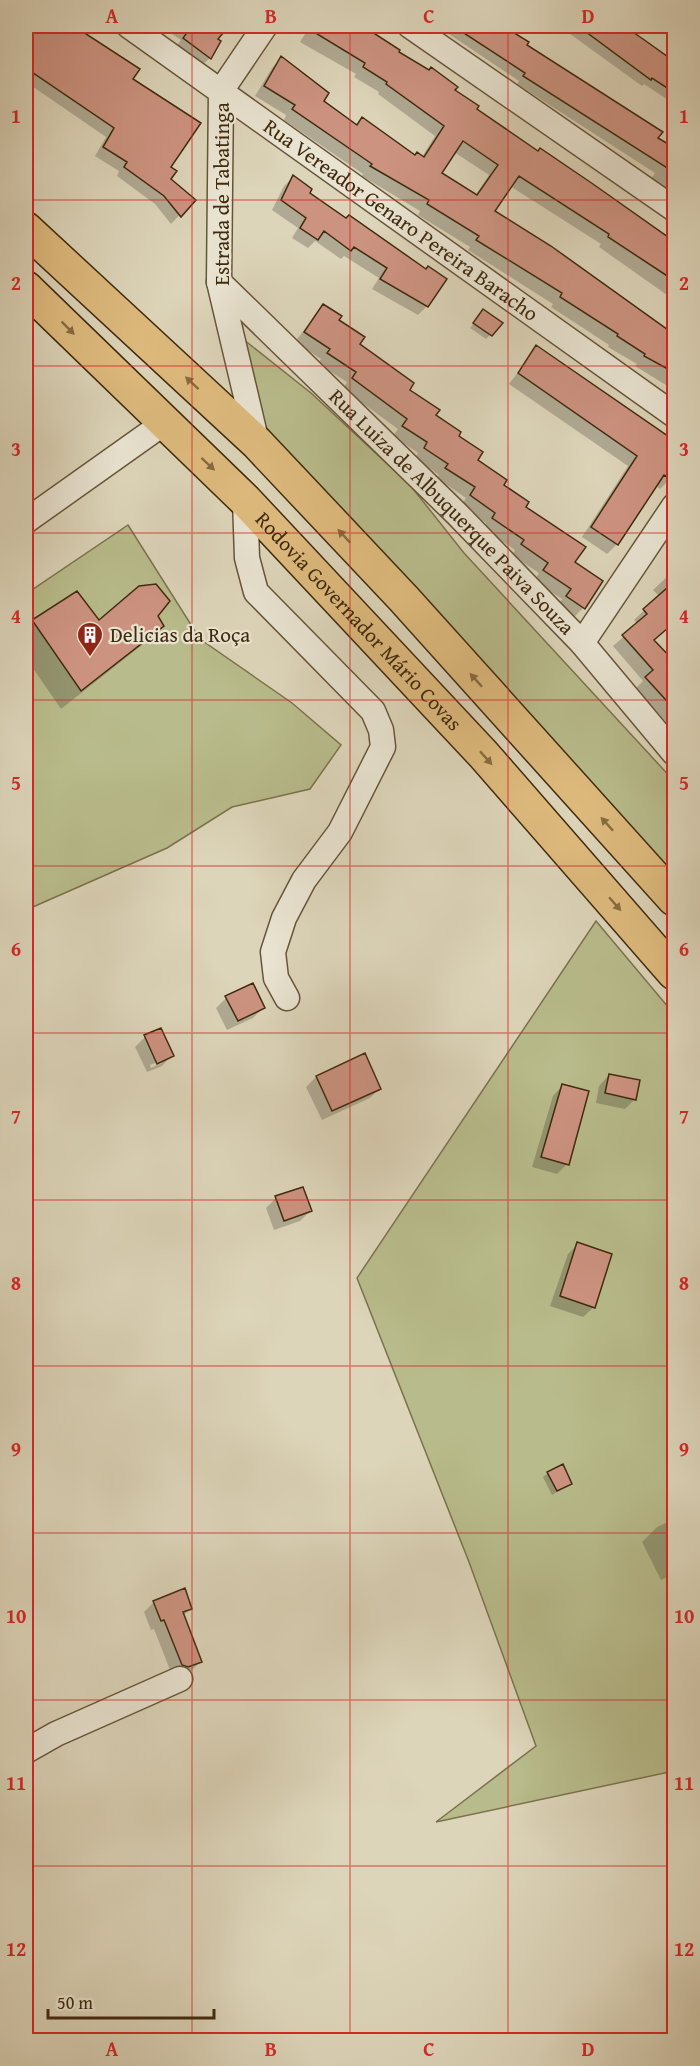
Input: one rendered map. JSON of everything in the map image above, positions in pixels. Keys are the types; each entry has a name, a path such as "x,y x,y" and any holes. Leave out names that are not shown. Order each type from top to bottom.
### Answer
{"highway":[{"path":"26,229 257,443 404,599 675,899"},
{"name":"Rodovia Governador Mário Covas","path":"26,288 245,500 483,754 675,973"}],"street":[{"name":"Rua Vereador Genaro Pereira Baracho","path":"129,26 675,415"},
{"name":"Estrada de Tabatinga","path":"257,443 219,282 221,91 265,26"},
{"path":"410,26 675,209"},
{"name":"Rua Luiza de Albuquerque Paiva Souza","path":"219,282 457,514 582,643 675,753"},
{"path":"26,521 164,423"},
{"path":"245,500 249,576 256,592 373,711 381,730 383,747 340,832 304,880 284,918 273,952 276,978 287,998"},
{"path":"582,643 675,506"},
{"path":"26,1751 56,1734 180,1679"}],"green space":[{"path":"229,328 311,393 410,485 464,553 674,781 674,874 422,619 257,443"},
{"path":"128,525 200,639 292,703 341,745 310,789 232,807 167,848 26,910 26,594"},
{"path":"596,921 674,1014 674,1771 436,1822 536,1746 469,1562 357,1278"}],"building":[{"path":"29,26 74,26 140,69 133,79 201,123 171,167 177,171 171,179 196,200 181,217 164,196 124,167 127,162 103,147 114,128 26,68 26,32"},
{"path":"192,26 229,26 218,39 221,41 211,59 183,38"},
{"path":"304,26 376,26 372,32 429,70 431,67 458,87 455,90 479,106 477,109 538,151 540,148 675,242 675,281 608,237 609,234 519,176 495,211 551,246 675,335 675,373 644,356 645,354 617,336 618,334 560,297 562,293 476,240 479,236 427,204 429,200 370,166 372,164 292,109 295,105 264,86 281,56 329,93 324,101 357,125 362,117 415,155 417,152 424,157 444,126 386,84 387,82 363,67 365,63","holes":["463,141 498,165 477,195 442,173"]},
{"path":"453,26 503,26 529,42 527,45 663,132 658,138 675,148 675,173 523,76 525,73"},
{"path":"578,26 624,26 643,39 675,62 675,93 652,78 651,80"},
{"path":"293,175 312,189 310,193 346,218 349,215 426,269 428,266 447,279 428,307 380,279 387,268 354,247 351,251 324,231 318,240 300,228 306,218 281,200"},
{"path":"323,304 342,316 339,320 365,337 360,344 414,383 410,390 440,410 436,415 461,432 459,436 483,452 478,460 507,480 504,485 529,502 526,507 586,547 575,562 603,581 585,609 566,596 571,589 543,570 548,563 521,544 524,540 492,518 495,513 470,495 475,487 445,468 448,464 424,448 427,442 402,426 407,419 352,378 356,372 327,353 330,349 304,332"},
{"path":"483,309 503,323 492,336 473,323"},
{"path":"536,345 675,441 675,482 664,475 618,545 591,527 637,456 518,373"},
{"path":"675,581 675,622 654,640 675,662 675,710 645,677 653,670 622,635 647,614 643,609"},
{"name":"Delicias da Roça","path":"156,584 170,601 158,616 164,626 81,691 32,620 77,591 99,620 139,586"},
{"path":"253,983 265,1008 238,1021 225,996"},
{"path":"161,1028 174,1056 157,1064 144,1035"},
{"path":"365,1053 381,1089 332,1111 316,1076"},
{"path":"609,1074 640,1080 636,1100 605,1093"},
{"path":"562,1084 589,1091 569,1165 541,1157"},
{"path":"303,1187 312,1211 284,1221 275,1196"},
{"path":"577,1242 612,1254 595,1308 560,1296"},
{"path":"563,1464 572,1484 557,1491 547,1472"},
{"path":"185,1588 192,1609 183,1612 202,1662 188,1667 182,1665 164,1620 161,1621 153,1601"}],"place":[{"name":"Delicias da Roça","path":"90,658"}]}
